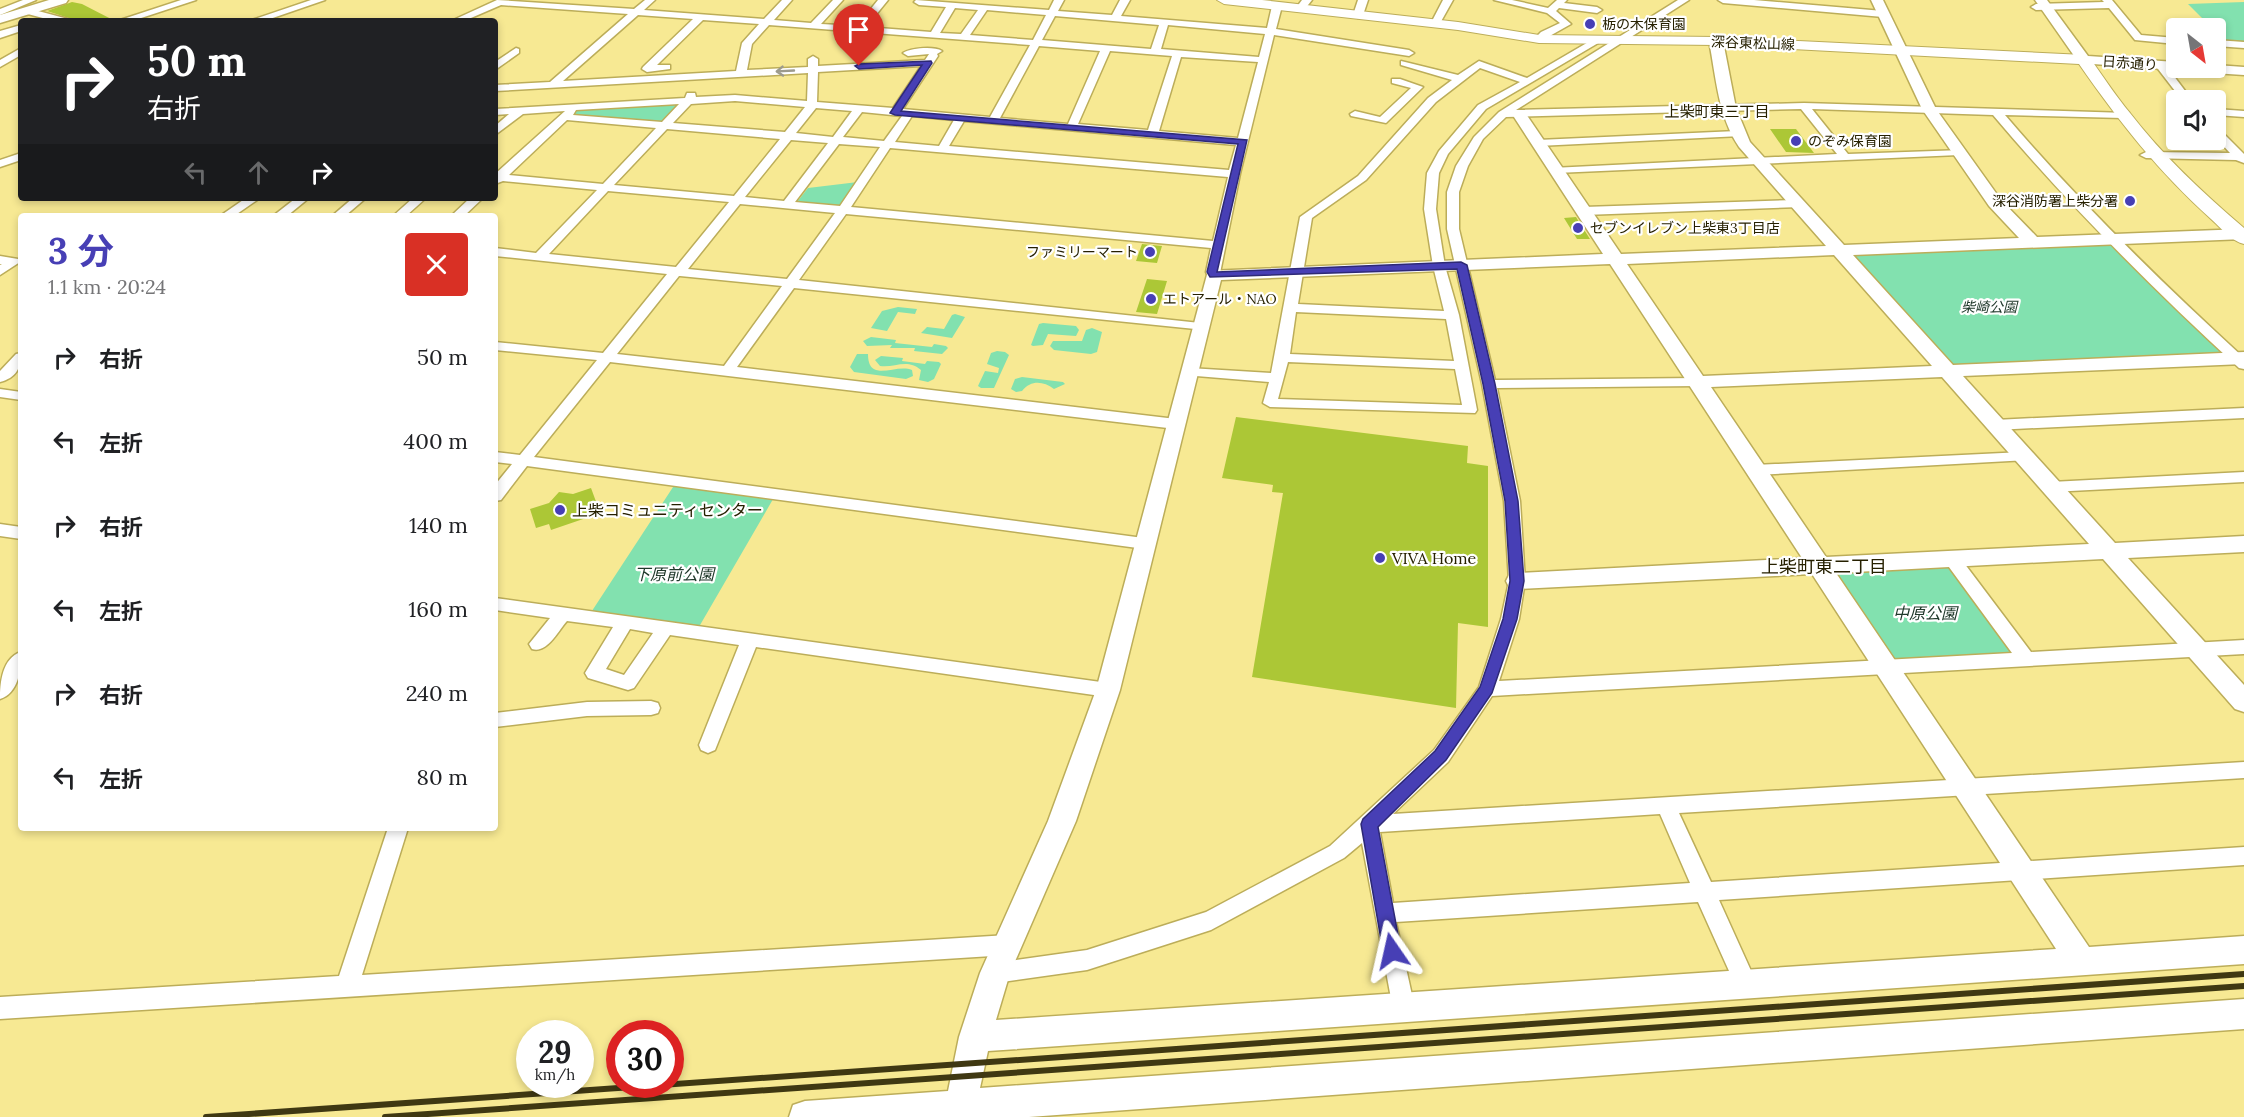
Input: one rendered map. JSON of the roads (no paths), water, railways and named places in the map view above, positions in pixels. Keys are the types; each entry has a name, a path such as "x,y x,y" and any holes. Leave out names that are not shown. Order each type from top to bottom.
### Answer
{"main road":[{"name":"深谷東松山線","path":"1224,0 1277,6 1304,4 1358,15 1436,23 1539,39 1597,40 1617,35 2076,59"},
{"path":"2076,59 2117,115 2181,193 2240,238"}],"street":[{"path":"0,12 31,4 62,0"},
{"path":"132,18 191,0"},
{"path":"263,18 320,0"},
{"path":"552,85 650,0"},
{"path":"742,68 747,43 787,0"},
{"path":"813,26 838,0"},
{"path":"859,30 883,0"},
{"path":"921,0 920,2 961,4 984,8 1269,31 1407,58 1459,79"},
{"path":"1009,10 1015,0"},
{"path":"993,121 1059,0"},
{"path":"1115,18 1125,0"},
{"path":"1358,15 1363,0"},
{"path":"1436,23 1448,0"},
{"path":"1498,0 1597,10"},
{"path":"995,973 1088,960 1211,920 1337,852 1441,756 1487,689 1510,619 1517,581 1512,501 1489,384 1453,229 1453,192 1462,166 1479,137 1617,35 1684,0"},
{"path":"1723,0 1883,15"},
{"path":"1877,0 1929,109 1995,203 2033,243"},
{"path":"463,18 500,2 509,1 636,13 1264,60"},
{"path":"2039,4 2108,2 2138,38 2166,40"},
{"path":"0,19 31,4"},
{"path":"31,4 59,18"},
{"path":"934,35 961,4"},
{"path":"2039,4 2076,59"},
{"path":"1539,39 1544,34 1566,24 1557,5"},
{"path":"958,1111 975,1037 995,973 1062,821 1108,690 1214,275 1212,272 1234,174 1277,6"},
{"path":"963,38 984,8"},
{"path":"701,17 647,69 928,63"},
{"path":"1155,53 1164,22"},
{"path":"0,35 8,30 18,28"},
{"path":"895,113 948,36"},
{"path":"1527,81 1479,64 1432,100 1362,178 1306,217 1282,358 1270,403 1470,410 1452,315 1439,266 1430,209 1433,173 1443,153 1482,107 1527,81 1597,40"},
{"path":"1716,41 1729,107 1737,134 1758,161 2244,702"},
{"path":"2226,44 2244,45"},
{"path":"1071,128 1106,49"},
{"path":"498,66 516,51"},
{"path":"892,54 937,51"},
{"path":"0,64 18,53"},
{"path":"814,64 869,55"},
{"path":"1152,135 1177,55"},
{"name":"日赤通り","path":"2076,59 2166,65"},
{"path":"0,64 18,65"},
{"path":"498,492 812,106 814,64"},
{"path":"2160,65 2179,90"},
{"path":"498,111 521,110 580,95 742,68"},
{"path":"2226,70 2244,71"},
{"path":"539,257 690,99 694,76"},
{"path":"1382,121 1418,87 1396,81"},
{"path":"498,88 552,85 580,95 690,99 735,98 1244,142"},
{"path":"498,177 565,117 580,95"},
{"path":"1511,114 1804,106 2117,115"},
{"path":"1804,106 1845,157"},
{"path":"498,129 521,110"},
{"path":"787,205 858,110"},
{"path":"1996,111 2036,160 2110,240 2241,360"},
{"path":"2226,113 2244,114"},
{"path":"728,370 843,210 908,114"},
{"path":"1355,114 1406,127"},
{"path":"1511,114 1538,143 1584,211 2081,961"},
{"path":"565,117 1234,174"},
{"path":"942,149 961,118"},
{"path":"1538,143 1737,134"},
{"path":"2226,142 2242,159"},
{"path":"1556,170 1959,152"},
{"path":"2151,155 2242,159"},
{"path":"0,164 18,157"},
{"path":"498,178 1218,245"},
{"path":"231,213 249,201"},
{"path":"283,213 299,201"},
{"path":"342,213 356,201"},
{"path":"402,213 416,201"},
{"path":"460,213 474,201"},
{"path":"1584,211 1796,204"},
{"path":"1214,275 2110,240 2240,238"},
{"path":"498,252 1200,327"},
{"path":"0,260 14,262 0,271"},
{"path":"1290,308 1452,315"},
{"path":"498,346 728,370 1176,424"},
{"path":"0,362 18,358"},
{"path":"1282,358 1461,365"},
{"path":"1489,384 1697,382 2241,360"},
{"path":"0,378 18,361"},
{"path":"1189,372 1277,378"},
{"path":"0,393 18,396"},
{"path":"1995,425 2244,413"},
{"path":"1755,470 2024,457"},
{"path":"498,458 1145,543"},
{"path":"2051,487 2244,477"},
{"path":"0,530 18,533"},
{"path":"1517,581 2244,544"},
{"path":"1952,559 2027,660"},
{"path":"498,604 1108,690"},
{"path":"538,644 563,614"},
{"path":"625,622 594,673 628,683 665,628"},
{"path":"708,745 750,640"},
{"path":"1487,689 2244,647"},
{"path":"0,692 18,664"},
{"path":"498,720 587,709 651,708"},
{"path":"1369,824 1665,804 1967,789 2244,770"},
{"path":"1665,804 1746,984"},
{"path":"1369,824 1384,913 1404,1009"},
{"path":"347,987 397,831"},
{"path":"1384,913 2244,856"},
{"path":"0,1008 1008,945"},
{"path":"975,1037 2244,950"},
{"path":"805,1117 958,1111 2244,1014"}],"railway":[{"path":"206,1117 2244,974"},
{"path":"385,1117 2244,986"}],"place":[{"name":"栃の木保育園","path":"1590,24"},
{"name":"のぞみ保育園","path":"1796,141"},
{"name":"深谷消防署上柴分署","path":"2130,201"},
{"name":"セブンイレブン上柴東3丁目店","path":"1578,228"},
{"name":"ファミリーマート","path":"1150,252"},
{"name":"エトアール・NAO","path":"1151,299"},
{"name":"上柴コミュニティセンター","path":"560,510"},
{"name":"VIVA Home","path":"1380,558"}],"district":[{"name":"上柴町東三丁目","path":"1717,111"},
{"name":"上柴町東二丁目","path":"1824,566"}],"park label":[{"name":"柴崎公園","path":"1989,307"},
{"name":"下原前公園","path":"674,574"},
{"name":"中原公園","path":"1925,613"}]}
